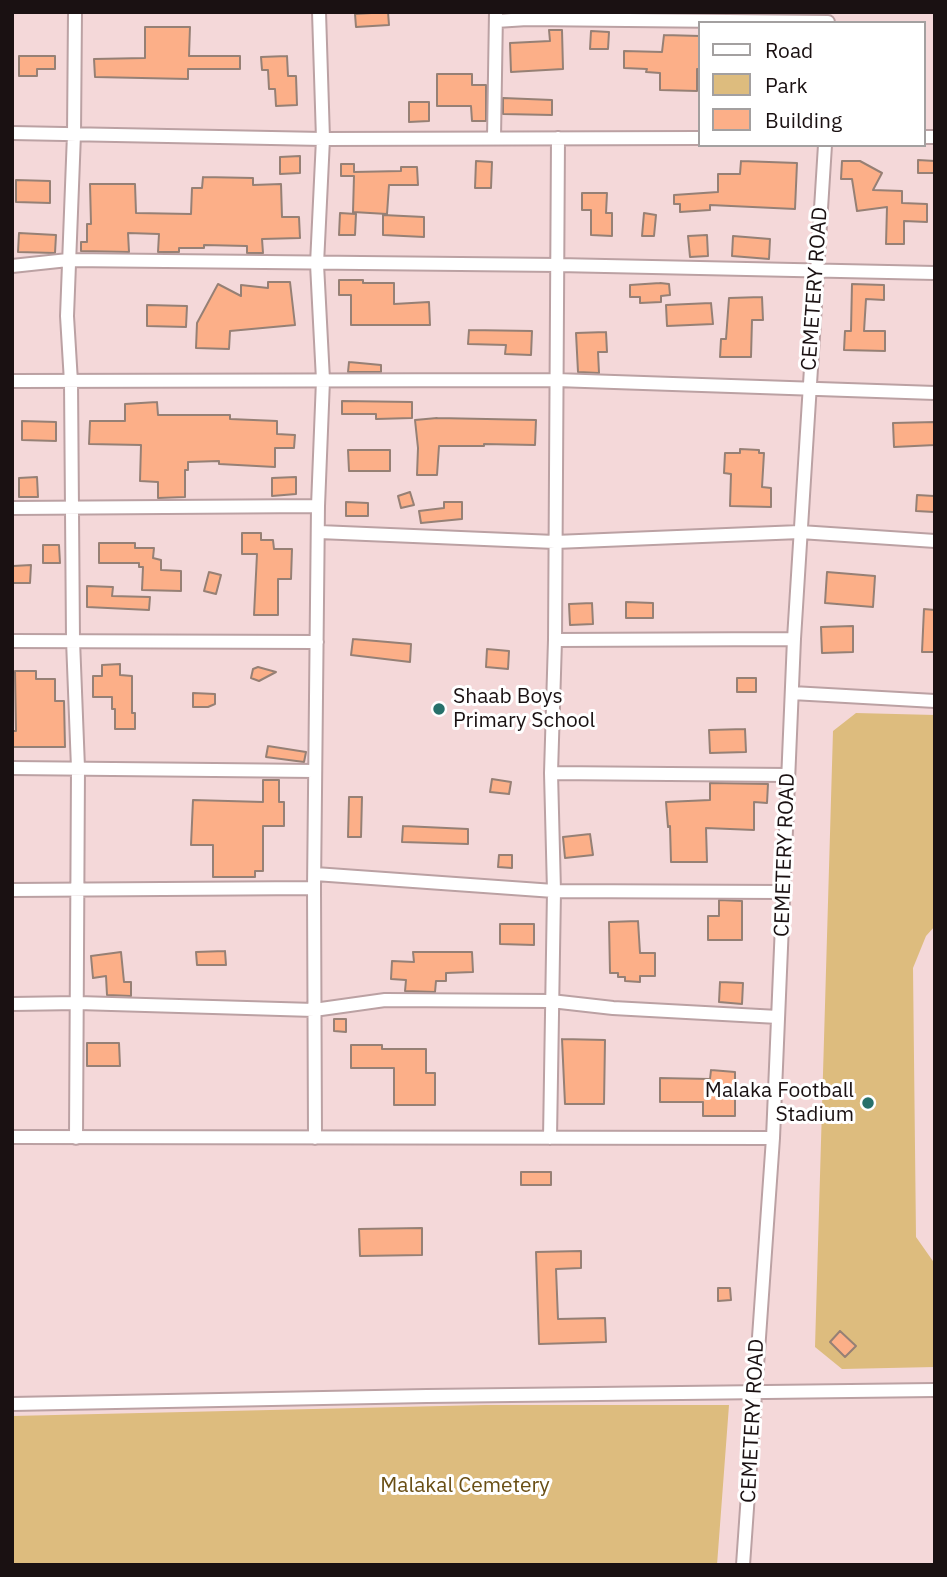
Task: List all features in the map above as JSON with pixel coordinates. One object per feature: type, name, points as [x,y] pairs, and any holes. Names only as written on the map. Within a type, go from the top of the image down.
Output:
[{"type":"street","points":[[75,12],[74,134],[67,316],[71,382],[73,640],[78,768],[76,1138]]},
{"type":"street","points":[[315,1138],[315,771],[318,506],[323,380],[317,264],[323,139],[319,12]]},
{"type":"street","points":[[494,138],[496,17],[698,21]]},
{"type":"street","points":[[12,133],[323,139],[698,138]]},
{"type":"street","points":[[550,1138],[558,138]]},
{"type":"street","name":"CEMETERY ROAD","points":[[743,1565],[753,1391],[773,1138],[794,639],[825,147]]},
{"type":"street","points":[[12,266],[68,260],[558,265],[935,273]]},
{"type":"street","points":[[12,381],[556,380],[935,393]]},
{"type":"street","points":[[12,508],[318,506]]},
{"type":"street","points":[[319,533],[555,542],[800,532],[935,541]]},
{"type":"street","points":[[555,640],[794,639]]},
{"type":"street","points":[[12,641],[317,642]]},
{"type":"street","points":[[792,693],[935,701]]},
{"type":"street","points":[[12,768],[315,771]]},
{"type":"street","points":[[551,773],[788,775]]},
{"type":"street","points":[[315,874],[554,891],[783,892]]},
{"type":"street","points":[[12,890],[314,888]]},
{"type":"street","points":[[12,1003],[314,1010],[384,1000],[551,1001],[613,1009],[778,1017]]},
{"type":"street","points":[[12,1137],[773,1138]]},
{"type":"street","points":[[12,1404],[935,1390]]},
{"type":"green space","name":"Malaka Football Stadium","points":[[856,713],[935,715],[935,926],[926,936],[913,968],[916,1237],[935,1264],[935,1367],[842,1369],[815,1347],[833,731]]},
{"type":"green space","name":"Malakal Cemetery","points":[[485,1405],[729,1405],[717,1565],[12,1565],[12,1416]]},
{"type":"building","points":[[388,12],[389,25],[356,27],[355,14]]},
{"type":"building","points":[[145,27],[190,27],[189,56],[240,56],[240,69],[188,69],[188,79],[95,77],[94,59],[145,58]]},
{"type":"building","points":[[549,30],[562,30],[563,69],[511,72],[510,43],[550,41]]},
{"type":"building","points":[[591,31],[609,32],[608,49],[590,49]]},
{"type":"building","points":[[664,35],[698,36],[697,91],[660,90],[660,73],[646,72],[647,69],[624,68],[624,51],[662,52]]},
{"type":"building","points":[[19,56],[55,56],[55,69],[37,69],[37,76],[19,76]]},
{"type":"building","points":[[287,56],[288,76],[296,76],[297,105],[276,106],[275,89],[269,89],[268,70],[262,70],[261,57]]},
{"type":"building","points":[[437,74],[472,74],[472,85],[486,85],[486,121],[472,121],[471,106],[437,106]]},
{"type":"building","points":[[503,98],[552,100],[552,115],[503,114]]},
{"type":"building","points":[[409,102],[429,102],[429,121],[409,122]]},
{"type":"building","points":[[300,156],[300,173],[280,174],[280,157]]},
{"type":"building","points":[[918,160],[935,161],[935,173],[918,173]]},
{"type":"building","points":[[476,161],[492,162],[491,188],[475,188]]},
{"type":"building","points":[[741,161],[797,163],[795,209],[710,205],[710,210],[680,212],[680,204],[674,204],[674,195],[718,192],[718,174],[740,174]]},
{"type":"building","points":[[842,161],[860,161],[882,173],[873,190],[902,191],[902,203],[927,204],[927,222],[904,221],[904,244],[886,244],[887,207],[857,211],[852,179],[841,179]]},
{"type":"building","points":[[341,164],[354,164],[354,172],[401,171],[401,167],[417,167],[418,185],[389,185],[387,214],[353,212],[354,176],[341,176]]},
{"type":"building","points":[[203,177],[253,178],[253,185],[281,184],[282,217],[299,217],[300,238],[262,239],[263,253],[247,253],[247,246],[204,245],[204,248],[179,248],[179,252],[158,252],[159,234],[128,233],[129,252],[81,251],[81,242],[87,242],[87,224],[91,224],[90,184],[135,184],[136,213],[191,214],[192,188],[202,188]]},
{"type":"building","points":[[16,180],[50,181],[50,203],[16,202]]},
{"type":"building","points":[[582,193],[607,193],[606,213],[612,213],[612,236],[591,235],[591,210],[582,210]]},
{"type":"building","points":[[340,213],[356,214],[355,235],[339,235]]},
{"type":"building","points":[[644,213],[656,215],[654,236],[642,236]]},
{"type":"building","points":[[383,215],[424,217],[424,237],[383,235]]},
{"type":"building","points":[[19,233],[56,235],[55,253],[18,252]]},
{"type":"building","points":[[707,235],[708,256],[690,257],[688,236]]},
{"type":"building","points":[[733,236],[770,239],[769,259],[732,256]]},
{"type":"building","points":[[339,280],[394,283],[394,304],[429,302],[430,325],[351,325],[351,295],[339,295]]},
{"type":"building","points":[[268,282],[290,282],[295,325],[230,331],[229,349],[196,348],[197,323],[218,284],[241,296],[241,285],[268,288]]},
{"type":"building","points":[[669,284],[670,295],[661,296],[661,302],[640,303],[640,297],[630,297],[630,285]]},
{"type":"building","points":[[852,284],[884,285],[884,300],[866,299],[864,331],[885,331],[885,351],[844,350],[845,331],[851,331]]},
{"type":"building","points":[[762,297],[763,320],[752,320],[751,357],[720,357],[721,339],[726,339],[729,298]]},
{"type":"building","points":[[711,303],[713,324],[667,326],[666,305]]},
{"type":"building","points":[[147,305],[187,306],[186,327],[147,326]]},
{"type":"building","points":[[469,330],[532,331],[531,355],[505,354],[506,345],[468,344]]},
{"type":"building","points":[[606,332],[607,352],[598,352],[599,373],[578,372],[576,333]]},
{"type":"building","points":[[349,362],[381,365],[381,372],[348,372]]},
{"type":"building","points":[[342,401],[412,402],[412,418],[376,419],[376,414],[342,414]]},
{"type":"building","points":[[157,402],[158,415],[230,415],[230,419],[277,421],[277,434],[295,435],[294,448],[275,448],[275,467],[219,464],[219,461],[188,462],[188,470],[185,470],[185,497],[158,498],[158,482],[140,481],[141,445],[89,444],[90,421],[125,421],[125,404]]},
{"type":"building","points":[[415,420],[536,420],[535,445],[439,446],[437,475],[417,475]]},
{"type":"building","points":[[22,421],[56,422],[56,441],[22,440]]},
{"type":"building","points":[[935,422],[935,445],[894,447],[893,423]]},
{"type":"building","points":[[740,449],[759,450],[759,453],[764,453],[762,487],[771,488],[771,507],[730,506],[731,474],[724,473],[725,453],[740,453]]},
{"type":"building","points":[[348,450],[390,450],[390,471],[349,471]]},
{"type":"building","points":[[37,477],[38,497],[19,497],[19,478]]},
{"type":"building","points":[[296,477],[296,494],[272,496],[272,478]]},
{"type":"building","points":[[410,492],[414,505],[401,508],[398,496]]},
{"type":"building","points":[[917,495],[934,496],[934,512],[916,511]]},
{"type":"building","points":[[346,502],[368,503],[368,516],[346,516]]},
{"type":"building","points":[[444,502],[462,502],[462,519],[421,523],[419,511],[444,508]]},
{"type":"building","points":[[242,533],[261,533],[261,540],[273,540],[274,549],[292,549],[291,579],[278,579],[278,615],[254,615],[257,554],[242,554]]},
{"type":"building","points":[[99,543],[135,543],[135,548],[154,548],[153,558],[161,560],[161,570],[181,571],[181,591],[142,590],[143,567],[139,567],[139,563],[99,563]]},
{"type":"building","points":[[43,545],[59,545],[60,563],[43,563]]},
{"type":"building","points":[[31,565],[30,583],[13,583],[13,566]]},
{"type":"building","points":[[209,572],[221,575],[216,594],[204,591]]},
{"type":"building","points":[[827,572],[875,576],[873,607],[825,603]]},
{"type":"building","points":[[87,586],[113,587],[112,596],[150,597],[149,610],[87,607]]},
{"type":"building","points":[[626,602],[653,603],[653,618],[626,618]]},
{"type":"building","points":[[592,603],[593,624],[570,625],[569,604]]},
{"type":"building","points":[[924,609],[935,610],[935,652],[922,652]]},
{"type":"building","points":[[853,626],[853,652],[822,653],[821,627]]},
{"type":"building","points":[[353,639],[411,644],[410,662],[351,655]]},
{"type":"building","points":[[487,649],[509,651],[508,669],[486,667]]},
{"type":"building","points":[[120,664],[120,675],[132,676],[135,729],[115,729],[112,697],[93,697],[93,676],[102,676],[102,665]]},
{"type":"building","points":[[258,667],[276,672],[259,681],[251,678],[253,669]]},
{"type":"building","points":[[15,671],[36,671],[36,679],[55,679],[55,701],[64,701],[65,747],[13,747],[12,731],[16,731]]},
{"type":"building","points":[[737,678],[756,678],[756,692],[737,692]]},
{"type":"building","points":[[193,693],[215,694],[215,704],[193,707]]},
{"type":"building","points":[[745,729],[746,752],[710,753],[709,730]]},
{"type":"building","points":[[268,746],[306,752],[304,762],[266,757]]},
{"type":"building","points":[[492,779],[511,782],[509,794],[490,792]]},
{"type":"building","points":[[263,780],[279,780],[279,802],[284,802],[284,826],[263,826],[263,871],[255,871],[255,877],[213,877],[213,845],[191,845],[193,800],[263,802]]},
{"type":"building","points":[[710,783],[768,784],[767,803],[754,802],[754,830],[706,828],[707,862],[671,862],[666,802],[710,800]]},
{"type":"building","points":[[349,797],[362,797],[361,837],[348,837]]},
{"type":"building","points":[[403,826],[468,829],[468,844],[402,842]]},
{"type":"building","points":[[590,834],[593,855],[565,858],[563,837]]},
{"type":"building","points":[[499,855],[512,855],[512,868],[498,867]]},
{"type":"building","points":[[719,900],[742,901],[742,940],[708,940],[708,916],[719,916]]},
{"type":"building","points":[[638,921],[640,953],[655,953],[655,976],[640,976],[640,982],[625,981],[625,977],[618,977],[618,973],[610,973],[609,922]]},
{"type":"building","points":[[500,924],[534,924],[534,945],[500,944]]},
{"type":"building","points":[[225,951],[226,965],[197,965],[196,952]]},
{"type":"building","points":[[121,952],[124,982],[131,982],[131,996],[107,995],[106,976],[93,978],[91,956]]},
{"type":"building","points":[[413,952],[472,952],[473,972],[446,973],[446,981],[436,981],[435,992],[405,991],[406,980],[391,979],[392,961],[414,962]]},
{"type":"building","points":[[720,982],[743,983],[742,1004],[719,1002]]},
{"type":"building","points":[[334,1019],[346,1019],[346,1032],[334,1031]]},
{"type":"building","points":[[562,1039],[605,1040],[604,1104],[565,1104]]},
{"type":"building","points":[[87,1043],[119,1043],[120,1066],[87,1066]]},
{"type":"building","points":[[351,1045],[382,1045],[382,1049],[426,1049],[426,1073],[435,1073],[435,1105],[394,1105],[394,1068],[351,1068]]},
{"type":"building","points":[[711,1070],[735,1072],[735,1116],[703,1116],[703,1102],[660,1102],[660,1078],[710,1079]]},
{"type":"building","points":[[521,1172],[551,1172],[551,1185],[521,1185]]},
{"type":"building","points":[[422,1228],[422,1255],[360,1256],[359,1229]]},
{"type":"building","points":[[581,1251],[581,1268],[556,1269],[558,1319],[605,1318],[606,1342],[539,1344],[536,1252]]},
{"type":"building","points":[[718,1288],[730,1288],[731,1300],[718,1301]]},
{"type":"building","points":[[840,1331],[856,1346],[845,1357],[830,1342]]},
{"type":"place","name":"Shaab Boys Primary School","points":[[439,709]]},
{"type":"place","name":"Malaka Football Stadium","points":[[868,1103]]}]
